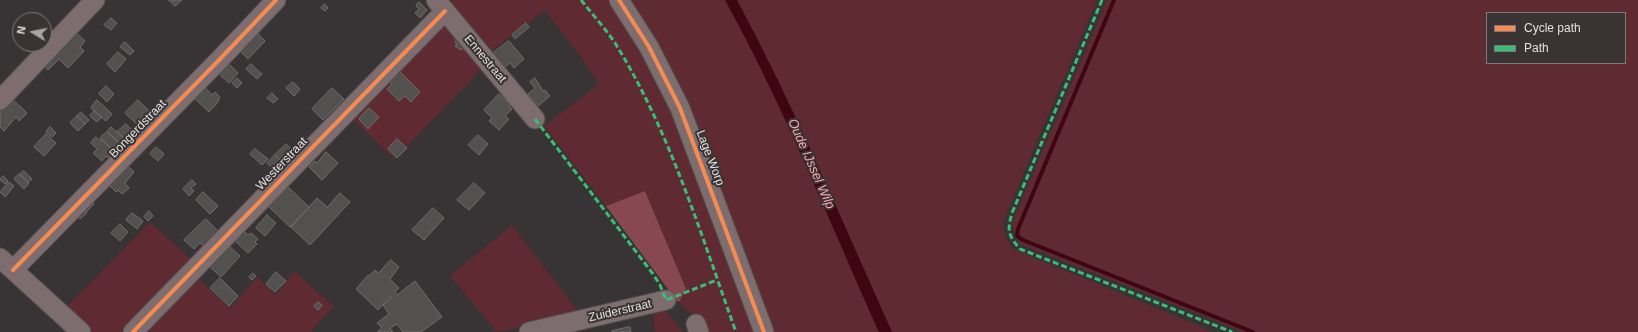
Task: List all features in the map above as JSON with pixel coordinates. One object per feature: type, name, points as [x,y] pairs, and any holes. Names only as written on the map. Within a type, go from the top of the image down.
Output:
[{"type":"street","points":[[0,100],[96,0]]},
{"type":"street","name":"Bongerdstraat","points":[[6,264],[222,57],[276,0]]},
{"type":"street","name":"Lage Worp","points":[[619,0],[649,47],[680,108],[764,332]]},
{"type":"street","name":"Ennestraat","points":[[440,5],[535,119]]},
{"type":"street","name":"Westerstraat","points":[[133,332],[440,5]]},
{"type":"street","points":[[6,264],[80,332]]},
{"type":"street","name":"Zuiderstraat","points":[[529,332],[666,300]]},
{"type":"shaded area","points":[[454,0],[611,0],[645,53],[675,115],[756,332],[702,332],[694,316],[679,302],[686,289],[645,191],[606,206],[544,126],[599,84],[583,60],[545,10],[486,55],[445,7]]},
{"type":"shaded area","points":[[629,0],[725,0],[747,40],[787,122],[879,332],[770,332],[677,85],[654,35]]},
{"type":"shaded area","points":[[737,0],[1097,0],[1004,219],[1005,235],[1013,249],[1214,332],[892,332],[798,123]]},
{"type":"shaded area","points":[[1107,0],[1638,0],[1638,332],[1244,332],[1020,244],[1016,239],[1012,223]]},
{"type":"shaded area","points":[[440,21],[485,65],[395,159],[348,115]]},
{"type":"shaded area","points":[[645,191],[686,289],[679,302],[669,295],[668,289],[606,206]]},
{"type":"shaded area","points":[[150,222],[196,264],[131,332],[88,332],[64,310]]},
{"type":"shaded area","points":[[512,225],[581,315],[497,332],[450,276]]},
{"type":"shaded area","points":[[294,271],[334,307],[310,332],[142,332],[196,277],[230,308],[257,277],[276,295]]},
{"type":"shaded area","points":[[665,310],[683,332],[655,332],[653,313]]},
{"type":"water","name":"Oude IJssel Wilp","points":[[725,0],[737,0],[779,82],[818,165],[892,332],[879,332],[767,81]]},
{"type":"building","points":[[169,0],[182,0],[175,6]]},
{"type":"building","points":[[419,2],[427,10],[420,18],[415,13],[419,9],[416,6]]},
{"type":"building","points":[[325,4],[328,8],[325,11],[321,8]]},
{"type":"building","points":[[111,18],[117,23],[111,30],[104,25]]},
{"type":"building","points":[[526,23],[529,27],[515,39],[512,35]]},
{"type":"building","points":[[74,31],[85,41],[80,47],[84,51],[68,68],[59,59],[48,70],[45,67],[56,56],[53,53]]},
{"type":"building","points":[[255,31],[265,41],[248,59],[238,49]]},
{"type":"building","points":[[459,38],[466,45],[461,50],[455,46],[457,45],[455,42]]},
{"type":"building","points":[[509,41],[524,59],[514,68],[510,63],[504,68],[492,54]]},
{"type":"building","points":[[125,42],[134,51],[130,55],[120,47]]},
{"type":"building","points":[[118,52],[126,59],[115,72],[107,64]]},
{"type":"building","points":[[251,64],[262,74],[257,79],[246,69]]},
{"type":"building","points":[[230,65],[238,73],[229,83],[220,75]]},
{"type":"building","points":[[399,71],[420,92],[411,102],[405,96],[399,101],[387,89],[392,84],[389,82]]},
{"type":"building","points":[[237,78],[242,83],[237,88],[232,83]]},
{"type":"building","points":[[535,78],[543,91],[545,90],[550,96],[538,106],[528,94],[535,88],[530,82]]},
{"type":"building","points":[[293,82],[300,89],[294,96],[286,88]]},
{"type":"building","points":[[202,84],[212,95],[215,92],[220,97],[218,100],[219,101],[209,112],[191,95]]},
{"type":"building","points":[[106,86],[114,94],[107,102],[99,94]]},
{"type":"building","points":[[332,88],[344,99],[323,120],[312,109]]},
{"type":"building","points":[[272,93],[278,99],[273,103],[267,98]]},
{"type":"building","points":[[499,94],[512,109],[505,116],[509,119],[499,130],[489,121],[492,118],[484,110]]},
{"type":"building","points":[[11,98],[27,113],[19,121],[16,117],[4,131],[0,127],[0,110]]},
{"type":"building","points":[[97,100],[112,114],[106,121],[91,108]]},
{"type":"building","points":[[138,100],[155,117],[143,130],[125,113]]},
{"type":"building","points":[[369,108],[379,117],[368,129],[359,119]]},
{"type":"building","points":[[94,111],[102,117],[97,122],[90,116]]},
{"type":"building","points":[[81,112],[89,120],[85,124],[77,116]]},
{"type":"building","points":[[77,116],[85,124],[78,131],[70,123]]},
{"type":"building","points":[[126,124],[137,135],[126,142],[117,132]]},
{"type":"building","points":[[50,127],[56,133],[52,137],[46,132]]},
{"type":"building","points":[[111,127],[123,137],[122,138],[126,142],[125,148],[107,132]]},
{"type":"building","points":[[107,132],[125,148],[118,155],[100,138]]},
{"type":"building","points":[[46,134],[56,143],[44,156],[34,147]]},
{"type":"building","points":[[478,135],[488,144],[479,155],[468,145]]},
{"type":"building","points":[[96,137],[100,141],[101,139],[118,155],[112,161],[106,156],[102,161],[93,153],[97,149],[91,143]]},
{"type":"building","points":[[397,139],[407,148],[397,158],[388,149]]},
{"type":"building","points":[[286,144],[298,155],[288,168],[275,155]]},
{"type":"building","points":[[156,147],[164,154],[158,161],[150,154]]},
{"type":"building","points":[[255,149],[268,159],[262,165],[250,154]]},
{"type":"building","points":[[326,152],[338,163],[322,180],[309,167],[315,161],[317,163]]},
{"type":"building","points":[[275,155],[288,168],[280,175],[267,163]]},
{"type":"building","points":[[125,163],[134,172],[125,183],[129,188],[122,194],[118,190],[116,192],[106,182]]},
{"type":"building","points":[[24,171],[32,179],[28,182],[20,174]]},
{"type":"building","points":[[19,174],[29,183],[24,189],[14,179]]},
{"type":"building","points":[[3,176],[8,181],[5,184],[0,180]]},
{"type":"building","points":[[192,180],[196,184],[191,188],[194,191],[189,196],[183,189]]},
{"type":"building","points":[[9,182],[14,186],[5,197],[0,192]]},
{"type":"building","points":[[284,183],[309,207],[290,227],[265,203]]},
{"type":"building","points":[[474,183],[485,193],[469,210],[457,200]]},
{"type":"building","points":[[203,192],[218,206],[210,214],[196,200]]},
{"type":"building","points":[[340,193],[350,202],[310,245],[291,227],[317,198],[327,207]]},
{"type":"building","points":[[91,200],[94,204],[86,212],[83,209]]},
{"type":"building","points":[[433,208],[444,218],[424,240],[412,230]]},
{"type":"building","points":[[83,209],[87,213],[80,219],[76,215]]},
{"type":"building","points":[[149,211],[153,216],[148,221],[144,217]]},
{"type":"building","points":[[132,213],[143,221],[137,229],[126,220]]},
{"type":"building","points":[[267,215],[276,223],[265,236],[256,228]]},
{"type":"building","points":[[206,219],[218,231],[204,247],[200,243],[194,249],[184,240]]},
{"type":"building","points":[[120,224],[128,232],[120,241],[111,233]]},
{"type":"building","points":[[242,229],[248,235],[251,233],[258,239],[255,242],[257,244],[248,253],[233,239]]},
{"type":"building","points":[[228,245],[240,256],[221,277],[208,265]]},
{"type":"building","points":[[391,260],[399,267],[390,279],[399,288],[395,292],[397,295],[415,281],[442,317],[421,332],[403,332],[397,324],[390,328],[393,332],[377,332],[382,328],[377,323],[389,314],[383,305],[392,298],[390,297],[378,310],[356,289],[368,275],[369,276],[375,270],[378,273]]},
{"type":"building","points":[[276,272],[286,281],[275,292],[266,284]]},
{"type":"building","points":[[253,273],[256,276],[252,280],[249,277]]},
{"type":"building","points":[[220,278],[238,296],[229,306],[210,288]]},
{"type":"building","points":[[318,302],[322,305],[318,310],[314,306]]},
{"type":"building","points":[[630,327],[631,332],[612,332],[612,331]]},
{"type":"waterway","points":[[1114,0],[1018,229],[1017,236],[1023,240],[1253,332]]},
{"type":"marked path","points":[[581,0],[615,43],[635,77],[652,112],[683,184],[736,332]]},
{"type":"marked path","points":[[1102,0],[1012,213],[1009,224],[1011,236],[1020,249],[1232,332]]},
{"type":"marked path","points":[[535,119],[653,274],[660,285],[666,300],[717,280]]},
{"type":"cycle path","points":[[13,270],[276,0]]},
{"type":"cycle path","points":[[619,0],[649,47],[680,108],[764,332]]},
{"type":"cycle path","points":[[133,332],[445,11]]}]
